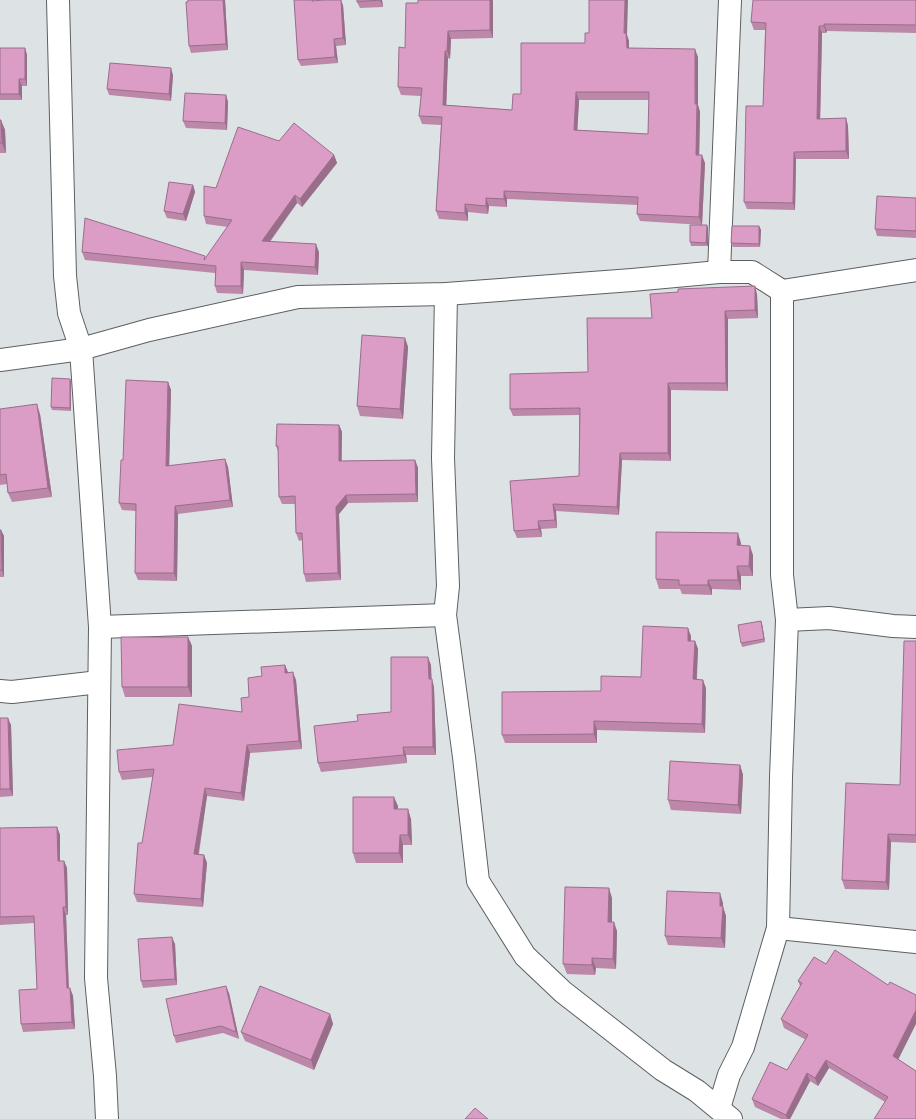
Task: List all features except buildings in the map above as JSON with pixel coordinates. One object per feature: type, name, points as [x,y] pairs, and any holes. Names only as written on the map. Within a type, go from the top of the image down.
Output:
[{"type":"street","points":[[58,0],[65,276],[69,313],[81,348],[100,627],[96,978],[105,1076],[107,1119]]},
{"type":"street","points":[[719,272],[730,0]]},
{"type":"street","points":[[0,360],[81,348],[149,330],[298,297],[446,294],[719,272],[752,272],[782,291],[916,270]]},
{"type":"street","points":[[725,1114],[729,1075],[743,1047],[778,928],[787,620],[782,575],[782,291]]},
{"type":"street","points":[[446,294],[443,458],[448,586],[445,615],[464,757],[478,882],[525,956],[563,992],[663,1070],[697,1091],[725,1114]]},
{"type":"street","points":[[100,627],[445,615]]},
{"type":"street","points":[[787,620],[829,618],[893,626],[916,627]]},
{"type":"street","points":[[0,692],[12,692],[99,682]]},
{"type":"street","points":[[778,928],[916,942]]}]
